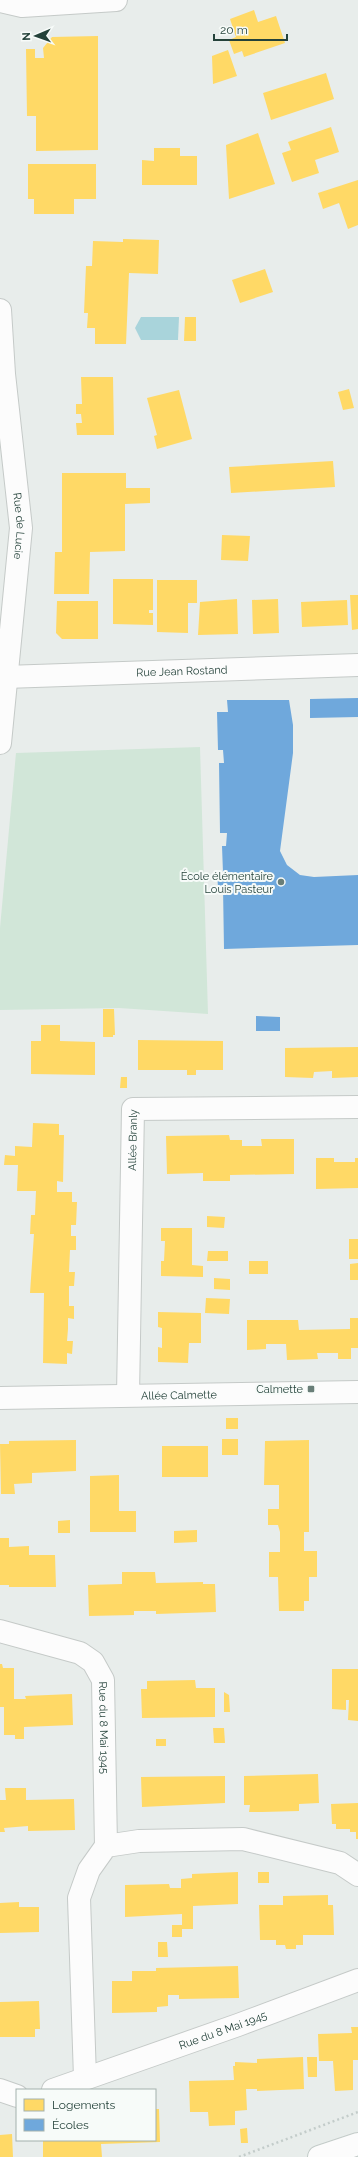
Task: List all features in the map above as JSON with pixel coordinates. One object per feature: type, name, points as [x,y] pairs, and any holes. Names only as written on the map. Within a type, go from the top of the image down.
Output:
[{"type":"street","points":[[0,1],[22,6],[116,0]]},
{"type":"street","name":"Rue de Lucie","points":[[0,310],[2,374],[21,528],[5,677],[0,743]]},
{"type":"street","name":"Rue Jean Rostand","points":[[5,677],[358,665]]},
{"type":"street","name":"Allée Branly","points":[[128,1395],[134,1110],[358,1107]]},
{"type":"street","name":"Allée Calmette","points":[[0,1398],[358,1392]]},
{"type":"street","name":"Rue du 8 Mai 1945","points":[[0,1631],[80,1653],[93,1662],[103,1680],[106,1846]]},
{"type":"street","points":[[85,2078],[80,1898],[89,1870],[106,1846],[139,1841],[243,1839],[340,1862],[358,1875]]},
{"type":"street","name":"Rue du 8 Mai 1945","points":[[56,2089],[231,2028],[358,1980]]},
{"type":"street","points":[[0,2090],[16,2096]]},
{"type":"street","points":[[319,2157],[358,2144]]},
{"type":"path","points":[[239,2157],[358,2112]]},
{"type":"green space","points":[[200,747],[208,1014],[119,1008],[0,1010],[0,928],[16,753]]},
{"type":"water","points":[[141,317],[179,317],[178,340],[141,340],[135,328]]},
{"type":"building: Logements","points":[[254,10],[258,22],[276,16],[285,43],[244,57],[242,51],[234,54],[229,40],[236,37],[230,19]]},
{"type":"building: Logements","points":[[98,36],[98,150],[36,151],[36,116],[27,116],[26,49],[35,49],[35,58],[44,58],[43,48],[52,37]]},
{"type":"building: Logements","points":[[228,50],[237,76],[213,84],[212,56]]},
{"type":"building: Logements","points":[[326,73],[334,99],[271,120],[263,93]]},
{"type":"building: Logements","points":[[331,127],[339,152],[315,160],[319,173],[292,182],[282,153],[291,150],[288,142]]},
{"type":"building: Logements","points":[[258,133],[275,184],[229,199],[226,145]]},
{"type":"building: Logements","points":[[154,148],[180,148],[180,156],[197,156],[197,185],[142,185],[142,160],[154,161]]},
{"type":"building: Logements","points":[[28,164],[96,164],[96,199],[74,199],[74,214],[34,214],[34,199],[28,199]]},
{"type":"building: Logements","points":[[358,180],[358,225],[348,229],[339,203],[323,209],[318,193]]},
{"type":"building: Logements","points":[[123,239],[159,240],[158,274],[129,273],[126,344],[95,344],[95,328],[87,328],[88,313],[84,313],[86,266],[92,266],[93,241],[123,242]]},
{"type":"building: Logements","points":[[265,269],[273,292],[240,303],[232,280]]},
{"type":"building: Logements","points":[[185,317],[196,317],[196,341],[184,341]]},
{"type":"building: Logements","points":[[81,377],[113,377],[114,435],[77,435],[76,423],[82,423],[81,414],[76,414],[76,404],[82,404]]},
{"type":"building: Logements","points":[[349,389],[354,408],[343,410],[338,392]]},
{"type":"building: Logements","points":[[179,390],[192,439],[157,449],[154,436],[157,435],[147,398]]},
{"type":"building: Logements","points":[[333,461],[335,487],[231,493],[229,467]]},
{"type":"building: Logements","points":[[62,473],[126,473],[126,488],[150,488],[150,503],[125,504],[125,551],[90,552],[89,594],[54,594],[55,552],[62,552]]},
{"type":"building: Logements","points":[[222,535],[250,536],[248,561],[221,560]]},
{"type":"building: Logements","points":[[113,579],[153,579],[153,610],[149,610],[149,613],[153,613],[153,625],[113,624]]},
{"type":"building: Logements","points":[[157,580],[197,580],[197,603],[188,603],[188,633],[157,632]]},
{"type":"building: Logements","points":[[350,595],[358,595],[358,629],[352,630]]},
{"type":"building: Logements","points":[[237,599],[238,634],[198,635],[200,602]]},
{"type":"building: Logements","points":[[278,599],[279,633],[253,634],[252,600]]},
{"type":"building: Logements","points":[[347,600],[348,625],[302,627],[301,602]]},
{"type":"building: Logements","points":[[57,601],[98,601],[98,639],[62,639],[56,633]]},
{"type":"building: Logements","points":[[103,1009],[114,1009],[115,1035],[113,1035],[113,1037],[103,1037]]},
{"type":"building: Logements","points":[[41,1025],[60,1025],[60,1041],[95,1042],[95,1075],[31,1074],[31,1041],[41,1041]]},
{"type":"building: Logements","points":[[138,1040],[223,1041],[223,1070],[196,1070],[196,1075],[187,1075],[187,1070],[138,1070]]},
{"type":"building: Logements","points":[[358,1047],[358,1077],[332,1078],[332,1071],[314,1072],[313,1078],[285,1077],[285,1048]]},
{"type":"building: Logements","points":[[121,1077],[127,1077],[127,1088],[120,1088]]},
{"type":"building: Logements","points":[[33,1123],[59,1124],[59,1135],[64,1135],[63,1182],[57,1181],[57,1192],[72,1192],[72,1202],[77,1202],[76,1225],[71,1225],[71,1236],[76,1236],[76,1250],[70,1250],[69,1272],[75,1272],[74,1286],[69,1286],[69,1306],[74,1306],[74,1319],[68,1318],[67,1341],[73,1341],[72,1354],[67,1353],[67,1364],[43,1363],[44,1293],[30,1293],[34,1234],[30,1234],[31,1215],[35,1215],[36,1191],[17,1191],[18,1165],[4,1165],[5,1155],[15,1156],[15,1146],[32,1147]]},
{"type":"building: Logements","points":[[229,1135],[230,1140],[242,1140],[242,1146],[262,1146],[261,1139],[294,1139],[294,1174],[230,1175],[230,1181],[203,1181],[203,1173],[167,1174],[166,1136]]},
{"type":"building: Logements","points":[[316,1158],[334,1158],[334,1162],[355,1162],[355,1158],[358,1158],[358,1188],[316,1189]]},
{"type":"building: Logements","points":[[207,1216],[225,1217],[224,1228],[207,1227]]},
{"type":"building: Logements","points":[[161,1228],[192,1228],[192,1265],[203,1266],[203,1277],[161,1276],[161,1261],[164,1261],[165,1241],[161,1241]]},
{"type":"building: Logements","points":[[349,1239],[358,1239],[358,1259],[349,1259]]},
{"type":"building: Logements","points":[[208,1251],[228,1251],[228,1261],[207,1261]]},
{"type":"building: Logements","points":[[249,1261],[268,1261],[268,1274],[249,1274]]},
{"type":"building: Logements","points":[[358,1263],[358,1280],[350,1280],[350,1264]]},
{"type":"building: Logements","points":[[214,1278],[230,1279],[230,1290],[214,1289]]},
{"type":"building: Logements","points":[[206,1298],[230,1299],[229,1314],[205,1313]]},
{"type":"building: Logements","points":[[158,1312],[201,1313],[201,1343],[189,1343],[188,1363],[158,1362],[158,1347],[162,1348],[162,1328],[158,1327]]},
{"type":"building: Logements","points":[[350,1318],[358,1318],[358,1348],[351,1348],[351,1359],[338,1359],[338,1353],[317,1353],[318,1359],[287,1360],[286,1344],[266,1344],[266,1349],[247,1350],[247,1320],[298,1320],[299,1330],[350,1329]]},
{"type":"building: Logements","points":[[226,1418],[238,1418],[238,1429],[226,1429]]},
{"type":"building: Logements","points":[[222,1439],[238,1439],[238,1455],[222,1455]]},
{"type":"building: Logements","points":[[76,1440],[76,1471],[32,1473],[32,1483],[14,1484],[15,1494],[1,1494],[0,1444],[9,1444],[9,1441]]},
{"type":"building: Logements","points":[[309,1440],[309,1532],[304,1532],[304,1551],[317,1551],[317,1577],[309,1577],[309,1601],[304,1601],[304,1611],[279,1611],[278,1577],[269,1577],[269,1552],[280,1552],[280,1532],[278,1525],[268,1525],[268,1509],[279,1509],[279,1485],[264,1485],[265,1441]]},
{"type":"building: Logements","points":[[162,1446],[208,1446],[208,1477],[162,1477]]},
{"type":"building: Logements","points":[[119,1475],[119,1511],[136,1511],[136,1532],[90,1532],[90,1476]]},
{"type":"building: Logements","points":[[70,1520],[70,1533],[58,1533],[58,1521]]},
{"type":"building: Logements","points":[[197,1530],[197,1542],[174,1543],[174,1531]]},
{"type":"building: Logements","points":[[0,1538],[9,1538],[9,1547],[29,1546],[29,1555],[55,1555],[56,1587],[9,1587],[9,1585],[0,1585]]},
{"type":"building: Logements","points":[[122,1572],[155,1572],[156,1583],[203,1582],[203,1584],[215,1584],[216,1612],[156,1614],[156,1611],[134,1611],[134,1615],[89,1616],[88,1585],[122,1584]]},
{"type":"building: Logements","points":[[0,1664],[2,1664],[3,1668],[14,1668],[14,1699],[26,1699],[25,1696],[72,1694],[73,1725],[24,1727],[24,1739],[15,1739],[15,1735],[4,1735],[4,1707],[0,1707]]},
{"type":"building: Logements","points":[[332,1669],[358,1669],[358,1721],[348,1720],[349,1700],[346,1700],[346,1710],[332,1709]]},
{"type":"building: Logements","points":[[195,1680],[196,1688],[215,1688],[215,1717],[142,1718],[141,1689],[147,1689],[147,1681]]},
{"type":"building: Logements","points":[[224,1692],[229,1695],[230,1712],[224,1712]]},
{"type":"building: Logements","points":[[213,1728],[224,1728],[225,1743],[214,1743]]},
{"type":"building: Logements","points":[[156,1739],[166,1739],[166,1746],[156,1746]]},
{"type":"building: Logements","points":[[318,1774],[319,1803],[299,1804],[299,1811],[262,1812],[249,1812],[250,1805],[244,1805],[244,1776]]},
{"type":"building: Logements","points":[[225,1776],[225,1803],[142,1807],[141,1777]]},
{"type":"building: Logements","points":[[5,1788],[26,1788],[26,1800],[74,1799],[75,1830],[28,1831],[28,1826],[4,1828],[5,1832],[0,1832],[0,1800],[6,1800]]},
{"type":"building: Logements","points":[[358,1803],[358,1839],[356,1839],[356,1832],[350,1832],[350,1829],[336,1829],[336,1824],[332,1824],[331,1804]]},
{"type":"building: Logements","points":[[238,1872],[238,1904],[193,1906],[193,1929],[182,1929],[182,1937],[172,1937],[172,1925],[182,1925],[182,1914],[125,1917],[125,1885],[169,1884],[170,1888],[181,1888],[181,1879],[192,1878],[192,1874]]},
{"type":"building: Logements","points":[[258,1872],[269,1872],[269,1883],[258,1883]]},
{"type":"building: Logements","points":[[328,1895],[328,1905],[333,1905],[334,1935],[303,1935],[303,1945],[296,1945],[296,1949],[286,1949],[285,1945],[276,1945],[276,1940],[260,1940],[259,1905],[283,1905],[283,1896]]},
{"type":"building: Logements","points":[[19,1902],[19,1907],[39,1907],[39,1932],[0,1933],[0,1903]]},
{"type":"building: Logements","points":[[158,1942],[167,1942],[168,1957],[158,1957]]},
{"type":"building: Logements","points":[[238,1966],[239,1998],[179,1999],[179,1995],[168,1995],[168,2006],[157,2007],[157,2012],[112,2013],[112,1981],[132,1981],[132,1971],[156,1971],[156,1968]]},
{"type":"building: Logements","points":[[39,2001],[40,2029],[35,2029],[35,2037],[0,2037],[0,2002]]},
{"type":"building: Logements","points":[[351,2027],[358,2027],[358,2060],[353,2060],[353,2090],[335,2091],[333,2061],[319,2061],[318,2034],[352,2033]]},
{"type":"building: Logements","points":[[303,2057],[304,2089],[257,2091],[257,2089],[246,2089],[247,2110],[235,2111],[235,2125],[209,2126],[208,2112],[190,2112],[189,2081],[234,2080],[233,2066],[235,2066],[235,2062],[257,2063],[257,2059]]},
{"type":"building: Logements","points":[[307,2057],[317,2057],[317,2077],[308,2077]]},
{"type":"building: Logements","points":[[156,2109],[159,2109],[160,2142],[101,2144],[102,2157],[43,2157],[43,2141],[156,2141]]},
{"type":"building: Logements","points":[[247,2128],[248,2143],[241,2143],[240,2129]]},
{"type":"building: Logements","points":[[12,2134],[13,2157],[0,2157],[0,2135]]},
{"type":"building: Écoles","points":[[358,698],[358,717],[310,718],[310,699]]},
{"type":"building: Écoles","points":[[227,700],[289,700],[293,725],[293,753],[280,851],[287,865],[300,875],[314,877],[358,875],[358,945],[224,949],[223,887],[218,887],[217,873],[223,873],[222,846],[226,846],[227,833],[220,833],[219,763],[224,763],[223,750],[218,750],[217,712],[228,712]]},
{"type":"building: Écoles","points":[[256,1016],[280,1017],[280,1031],[256,1031]]},
{"type":"place","name":"École élémentaire Louis Pasteur","points":[[281,882]]},
{"type":"place","name":"Calmette","points":[[311,1389]]}]
